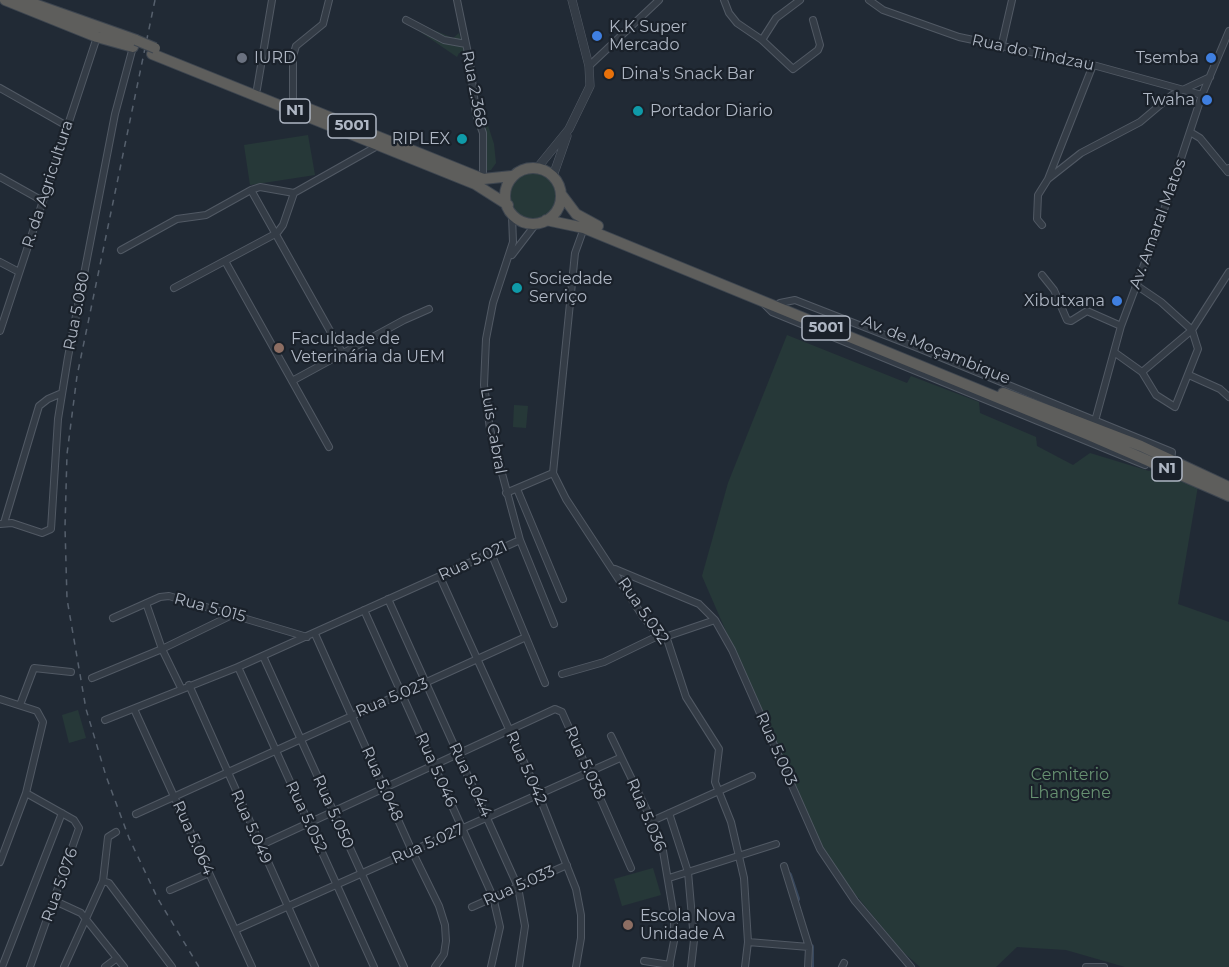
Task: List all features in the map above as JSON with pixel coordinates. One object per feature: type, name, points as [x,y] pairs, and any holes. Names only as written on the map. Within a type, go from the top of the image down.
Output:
[{"type":"highway","name":"N1","points":[[5,0],[97,37],[134,43]]},
{"type":"highway","name":"N1","points":[[22,0],[154,51],[438,169],[485,189],[507,205]]},
{"type":"highway","name":"N1","points":[[154,51],[193,64]]},
{"type":"highway","name":"5001","points":[[193,64],[483,178],[512,176],[520,170],[538,167]]},
{"type":"highway","points":[[512,176],[506,190],[507,205],[512,216],[523,224],[535,225],[546,220],[557,209],[561,194],[553,176],[538,167]]},
{"type":"highway","name":"Av. de Moçambique","points":[[561,194],[576,214],[587,222],[987,387],[1141,446]]},
{"type":"highway","name":"Av. de Moçambique","points":[[546,220],[584,228],[1104,441]]},
{"type":"highway","name":"N1","points":[[1104,441],[1229,496]]},
{"type":"highway","name":"N1","points":[[1141,446],[1229,487]]},
{"type":"street","points":[[257,89],[272,0]]},
{"type":"street","points":[[293,103],[293,56],[296,46],[323,24],[328,0]]},
{"type":"street","name":"Rua 2.368","points":[[457,0],[476,114],[483,133],[483,178]]},
{"type":"street","points":[[553,176],[569,129],[590,86],[589,66],[572,0]]},
{"type":"street","points":[[589,66],[659,0]]},
{"type":"street","points":[[724,0],[729,13],[737,23],[762,40],[793,69],[797,69],[818,50],[820,45],[813,20]]},
{"type":"street","points":[[762,40],[776,18],[800,0]]},
{"type":"street","name":"Rua do Tindzau","points":[[869,0],[883,10],[928,28],[1001,48],[1094,65],[1202,94]]},
{"type":"street","points":[[1001,48],[1012,0]]},
{"type":"street","points":[[406,20],[444,40],[466,44]]},
{"type":"street","name":"Av. Amaral Matos","points":[[1095,421],[1121,326],[1160,222],[1202,94],[1229,31]]},
{"type":"street","name":"R. da Agricultura","points":[[0,330],[41,200],[97,37]]},
{"type":"street","name":"Rua 5.080","points":[[2,524],[42,533],[51,529],[62,393],[115,114],[134,43]]},
{"type":"street","points":[[1220,56],[1229,52]]},
{"type":"street","points":[[1042,225],[1037,219],[1038,195],[1048,179],[1094,65]]},
{"type":"street","points":[[1048,179],[1081,153],[1140,122],[1160,104],[1185,88],[1211,77]]},
{"type":"street","points":[[0,87],[67,126]]},
{"type":"street","points":[[538,167],[569,129]]},
{"type":"street","points":[[1190,132],[1200,138],[1228,172],[1229,168]]},
{"type":"street","points":[[121,250],[177,219],[206,215],[251,190],[260,188],[294,193],[379,145]]},
{"type":"street","points":[[0,177],[41,200]]},
{"type":"street","points":[[251,190],[278,233],[343,354]]},
{"type":"street","points":[[174,288],[278,233],[294,193]]},
{"type":"street","name":"Luis Cabral","points":[[506,493],[486,409],[484,354],[491,314],[513,242],[512,216]]},
{"type":"street","name":"Luis Cabral","points":[[507,263],[535,225]]},
{"type":"street","points":[[506,493],[553,473],[575,253],[584,228]]},
{"type":"street","points":[[225,261],[329,447]]},
{"type":"street","points":[[0,262],[19,272]]},
{"type":"street","points":[[1142,372],[1192,330],[1229,272]]},
{"type":"street","points":[[1042,275],[1054,290],[1067,320],[1071,321],[1087,311],[1121,326]]},
{"type":"street","points":[[1114,352],[1142,372],[1155,395],[1175,407],[1198,350],[1192,330],[1161,302],[1136,285]]},
{"type":"street","points":[[780,303],[795,300],[808,305],[1172,452],[1171,460]]},
{"type":"street","points":[[762,302],[772,312],[966,393],[1148,466],[1174,472]]},
{"type":"street","points":[[292,381],[404,320],[429,309]]},
{"type":"street","points":[[1189,375],[1220,388],[1229,397]]},
{"type":"street","points":[[2,524],[39,406],[62,393]]},
{"type":"street","name":"Rua 5.032","points":[[553,473],[566,499],[642,615],[653,629],[664,636],[686,697],[719,749],[715,776],[741,855],[747,902],[748,942],[745,967]]},
{"type":"street","points":[[517,489],[563,599]]},
{"type":"street","name":"Rua 5.021","points":[[105,720],[315,634],[520,540],[506,493]]},
{"type":"street","points":[[520,540],[554,624]]},
{"type":"street","points":[[491,553],[545,683]]},
{"type":"street","name":"Rua 5.003","points":[[614,569],[699,604],[715,620],[732,650],[820,849],[855,901],[911,967]]},
{"type":"street","name":"Rua 5.042","points":[[440,576],[476,661],[538,794],[567,865],[581,915],[581,938],[576,967]]},
{"type":"street","name":"Rua 5.015","points":[[113,618],[146,603],[169,596],[308,637]]},
{"type":"street","name":"Rua 5.044","points":[[388,599],[518,887],[525,926],[519,967]]},
{"type":"street","points":[[146,603],[162,649],[181,688]]},
{"type":"street","name":"Rua 5.046","points":[[364,610],[494,897],[500,927],[491,967]]},
{"type":"street","points":[[92,678],[162,649],[234,614]]},
{"type":"street","points":[[562,674],[604,662],[664,636],[715,620]]},
{"type":"street","name":"Rua 5.048","points":[[315,634],[350,716],[439,906],[445,925],[444,954],[435,967]]},
{"type":"street","name":"Rua 5.023","points":[[136,814],[526,637]]},
{"type":"street","name":"Rua 5.050","points":[[263,656],[404,967]]},
{"type":"street","name":"Rua 5.052","points":[[238,667],[374,967]]},
{"type":"street","points":[[20,705],[34,668],[71,672]]},
{"type":"street","name":"Rua 5.049","points":[[189,685],[315,967]]},
{"type":"street","points":[[0,699],[37,711],[43,722],[27,794],[0,862]]},
{"type":"street","name":"Rua 5.064","points":[[134,709],[252,967]]},
{"type":"street","name":"Rua 5.038","points":[[509,730],[555,709],[560,710],[631,868]]},
{"type":"street","points":[[259,846],[509,730]]},
{"type":"street","name":"Rua 5.036","points":[[611,736],[652,821],[669,878],[674,916],[670,966]]},
{"type":"street","name":"Rua 5.027","points":[[235,930],[620,758]]},
{"type":"street","points":[[652,821],[752,776]]},
{"type":"street","name":"Rua 5.076","points":[[27,794],[74,820],[79,828],[30,967]]},
{"type":"street","points":[[2,967],[62,813]]},
{"type":"street","points":[[669,813],[688,872],[694,940],[691,967]]},
{"type":"street","points":[[64,967],[103,882],[108,837],[116,832]]},
{"type":"street","points":[[669,878],[777,844]]},
{"type":"street","name":"Rua 5.033","points":[[472,907],[567,865]]},
{"type":"street","points":[[784,866],[809,947],[808,967]]},
{"type":"street","points":[[170,890],[209,873]]},
{"type":"street","points":[[103,882],[109,883],[172,967]]},
{"type":"street","points":[[55,901],[87,919],[124,967]]},
{"type":"street","points":[[748,942],[809,947]]},
{"type":"street","points":[[105,967],[117,958]]},
{"type":"street","points":[[644,961],[670,966]]},
{"type":"street","points":[[1086,967],[1104,967]]},
{"type":"green space","points":[[406,22],[414,22],[453,38],[459,33],[465,54],[459,53],[457,57]]},
{"type":"green space","points":[[479,117],[486,119],[494,144],[496,163],[491,170],[481,171]]},
{"type":"green space","points":[[308,135],[315,175],[250,185],[244,145]]},
{"type":"green space","points":[[527,173],[537,173],[551,180],[558,199],[551,218],[537,225],[527,225],[517,221],[510,214],[506,204],[506,194],[510,184],[517,177]]},
{"type":"green space","name":"Cemiterio Lhangene","points":[[787,335],[907,383],[911,376],[979,402],[980,413],[1036,437],[1037,446],[1073,465],[1090,453],[1149,471],[1154,469],[1198,486],[1178,604],[1229,622],[1229,967],[1125,967],[1066,950],[1017,947],[996,967],[920,967],[902,951],[832,866],[811,827],[702,576],[728,483]]},
{"type":"green space","points":[[514,405],[528,406],[526,428],[513,427]]},
{"type":"green space","points":[[78,710],[86,738],[69,743],[62,715]]},
{"type":"green space","points":[[653,868],[661,895],[622,906],[614,879]]},
{"type":"waterway","points":[[789,875],[797,899]]},
{"type":"waterway","points":[[811,947],[811,967]]},
{"type":"railway","points":[[155,0],[77,376],[67,454],[65,527],[67,599],[86,709],[106,776],[129,838],[158,899],[199,967]]},
{"type":"place","name":"K.K Super Mercado","points":[[597,36]]},
{"type":"place","name":"IURD","points":[[242,58]]},
{"type":"place","name":"Tsemba","points":[[1211,58]]},
{"type":"place","name":"Dina's Snack Bar","points":[[609,74]]},
{"type":"place","name":"Twaha","points":[[1207,100]]},
{"type":"place","name":"Portador Diario","points":[[638,111]]},
{"type":"place","name":"RIPLEX","points":[[462,139]]},
{"type":"place","name":"Sociedade Serviço","points":[[517,288]]},
{"type":"place","name":"Xibutxana","points":[[1117,301]]},
{"type":"place","name":"Faculdade de Veterinária da UEM","points":[[279,348]]},
{"type":"place","name":"Escola Nova Unidade A","points":[[628,925]]}]
